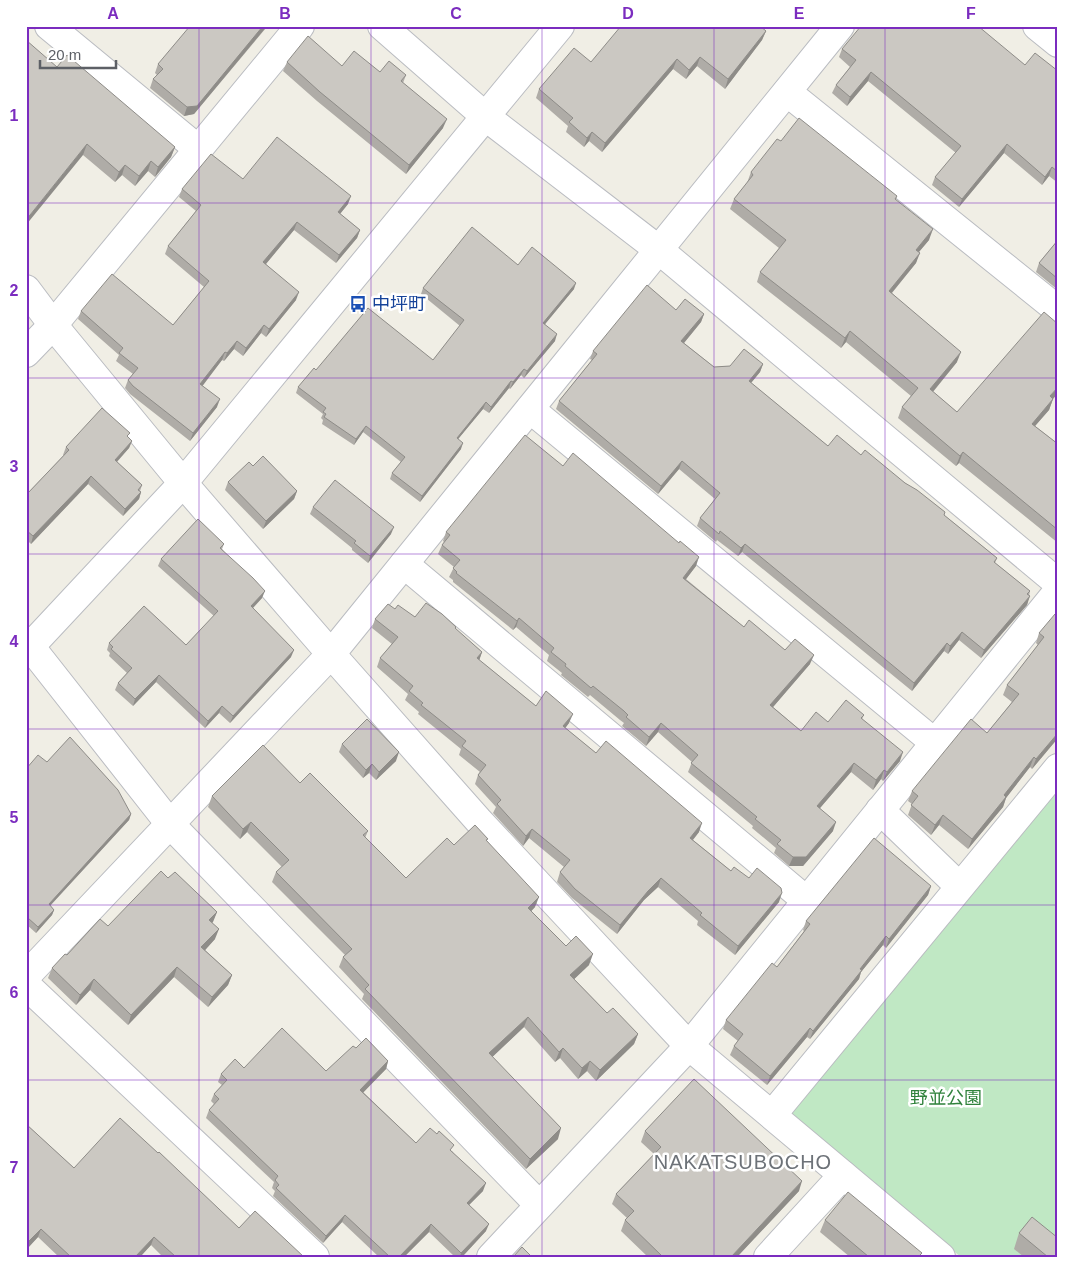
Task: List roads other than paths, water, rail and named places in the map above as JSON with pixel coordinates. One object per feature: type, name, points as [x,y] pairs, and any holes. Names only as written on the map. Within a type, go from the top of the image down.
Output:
[{"type":"street","points":[[50,26],[198,149]]},
{"type":"street","points":[[26,353],[53,325],[300,26]]},
{"type":"street","points":[[382,26],[486,117],[659,250],[1058,583]]},
{"type":"street","points":[[539,1205],[170,824],[28,646],[183,484],[560,26]]},
{"type":"street","points":[[26,976],[331,654],[840,26]]},
{"type":"street","points":[[1037,26],[1058,43]]},
{"type":"street","points":[[787,92],[1058,310]]},
{"type":"street","points":[[26,290],[183,484],[331,654],[478,820],[689,1046],[942,1257]]},
{"type":"street","points":[[530,409],[935,742]]},
{"type":"street","points":[[404,564],[807,901]]},
{"type":"street","points":[[491,1257],[689,1046],[1058,591]]},
{"type":"street","points":[[772,1115],[1058,768]]},
{"type":"street","points":[[880,810],[959,886]]},
{"type":"street","points":[[26,984],[314,1257]]},
{"type":"street","points":[[768,1257],[843,1175]]},
{"type":"place","name":"中坪町","points":[[358,304]]},
{"type":"district","name":"NAKATSUBOCHO","points":[[743,1162]]},
{"type":"park label","name":"野並公園","points":[[946,1098]]}]
